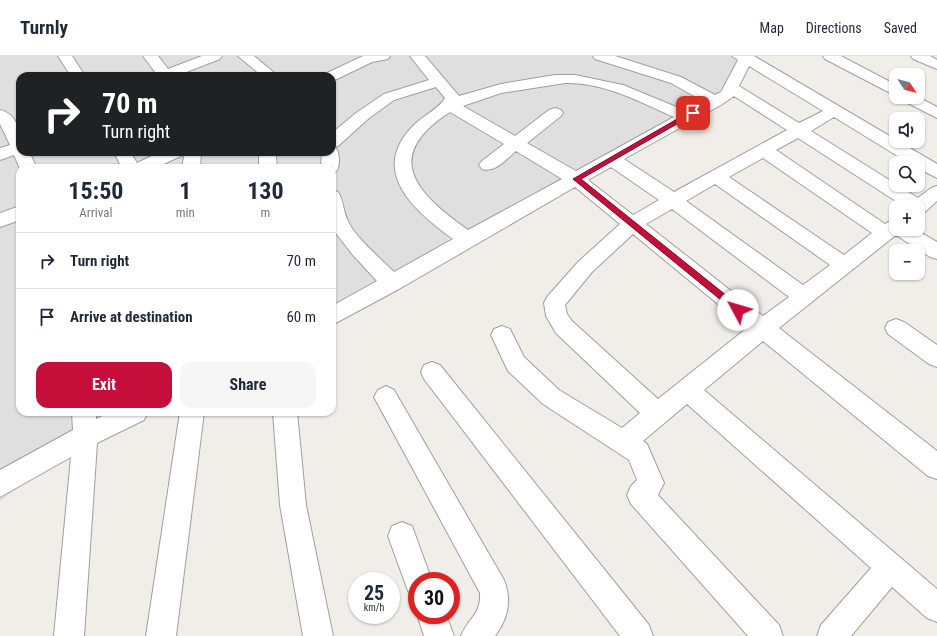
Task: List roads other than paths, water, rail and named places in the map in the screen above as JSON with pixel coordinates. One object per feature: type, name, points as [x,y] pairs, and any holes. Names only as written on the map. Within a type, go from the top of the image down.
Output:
[{"type":"street","points":[[65,56],[75,72]]},
{"type":"street","points":[[150,56],[163,72]]},
{"type":"street","points":[[173,72],[215,56]]},
{"type":"street","points":[[244,56],[266,72]]},
{"type":"street","points":[[336,74],[368,59],[383,56]]},
{"type":"street","points":[[417,56],[453,98],[450,106]]},
{"type":"street","points":[[600,56],[676,80],[716,102]]},
{"type":"street","points":[[830,56],[889,87]]},
{"type":"street","points":[[918,56],[937,65]]},
{"type":"street","points":[[336,314],[686,117],[716,102],[727,95],[732,88],[744,57],[937,172]]},
{"type":"street","points":[[468,240],[433,215],[416,197],[405,177],[402,156],[414,133],[438,113],[450,106],[476,94],[495,89],[573,79],[596,82],[635,94],[686,117]]},
{"type":"street","points":[[336,139],[362,116],[389,97],[438,82]]},
{"type":"street","points":[[732,88],[907,200]]},
{"type":"street","points":[[920,104],[937,113]]},
{"type":"street","points":[[450,106],[576,179],[762,329],[937,467]]},
{"type":"street","points":[[658,414],[564,327],[557,316],[554,303],[585,267],[632,224],[673,200],[765,151],[834,111]]},
{"type":"street","points":[[488,165],[555,113]]},
{"type":"street","points":[[0,115],[6,119],[16,141]]},
{"type":"street","points":[[0,154],[16,151]]},
{"type":"street","points":[[765,151],[889,225]]},
{"type":"street","points":[[149,164],[166,156]]},
{"type":"street","points":[[611,159],[673,200],[804,297]]},
{"type":"street","points":[[717,177],[844,265]]},
{"type":"street","points":[[925,201],[937,192]]},
{"type":"street","points":[[336,212],[339,224],[392,283]]},
{"type":"street","points":[[0,220],[16,214]]},
{"type":"street","points":[[623,442],[762,329],[889,232]]},
{"type":"street","points":[[908,236],[937,252]]},
{"type":"street","points":[[896,328],[937,357]]},
{"type":"street","points":[[502,335],[516,364],[551,396],[638,452],[651,483],[640,495],[768,636]]},
{"type":"street","points":[[432,372],[638,636]]},
{"type":"street","points":[[688,390],[937,608]]},
{"type":"street","points":[[386,398],[494,590],[495,606],[488,623],[476,636]]},
{"type":"street","points":[[0,484],[84,424],[119,416]]},
{"type":"street","points":[[161,636],[191,416]]},
{"type":"street","points":[[285,416],[293,505],[318,636]]},
{"type":"street","points":[[69,636],[84,424]]},
{"type":"street","points":[[402,536],[415,572]]},
{"type":"street","points":[[832,636],[890,567]]},
{"type":"street","points":[[434,624],[439,636]]}]
